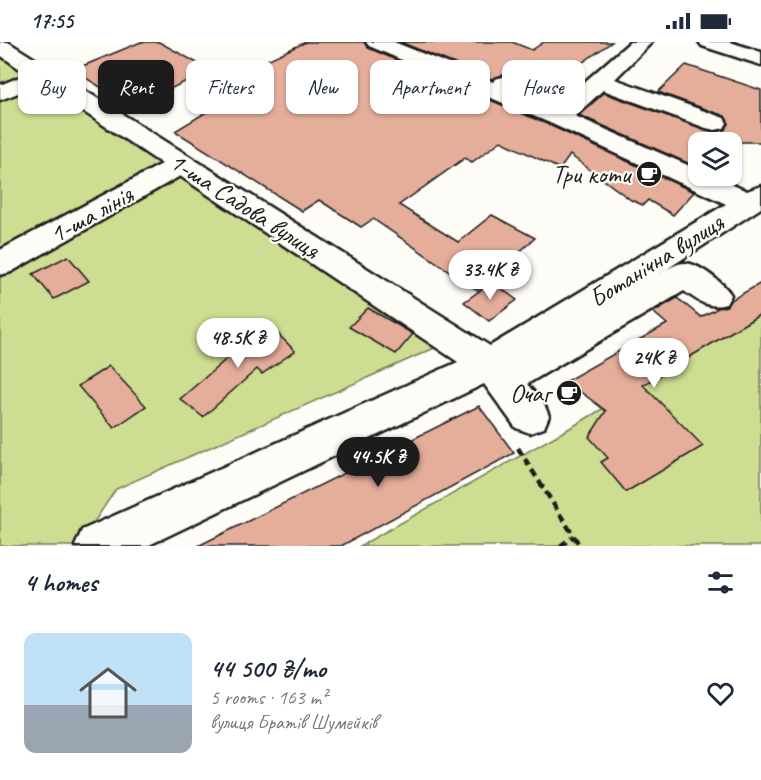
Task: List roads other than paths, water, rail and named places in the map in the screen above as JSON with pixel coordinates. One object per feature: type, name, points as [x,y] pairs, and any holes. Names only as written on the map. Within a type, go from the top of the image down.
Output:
[{"type":"street","points":[[376,42],[530,96],[553,84],[592,88],[715,123]]},
{"type":"street","points":[[559,118],[642,42]]},
{"type":"street","points":[[709,42],[761,59]]},
{"type":"street","name":"1-ша Садова вулиця","points":[[0,46],[21,60]]},
{"type":"street","points":[[494,84],[559,118],[754,199]]},
{"type":"street","points":[[0,93],[18,86]]},
{"type":"street","name":"1-ша Садова вулиця","points":[[86,102],[182,164],[505,363]]},
{"type":"street","points":[[605,122],[625,132],[639,153]]},
{"type":"street","name":"1-ша лінія","points":[[0,264],[182,164]]},
{"type":"street","name":"Ботанічна вулиця","points":[[98,546],[505,363],[673,266],[754,199]]},
{"type":"street","points":[[673,266],[714,295]]},
{"type":"street","points":[[505,363],[501,380],[523,431]]},
{"type":"place","name":"Три коти","points":[[649,174]]},
{"type":"place","name":"Очаг","points":[[569,393]]}]
